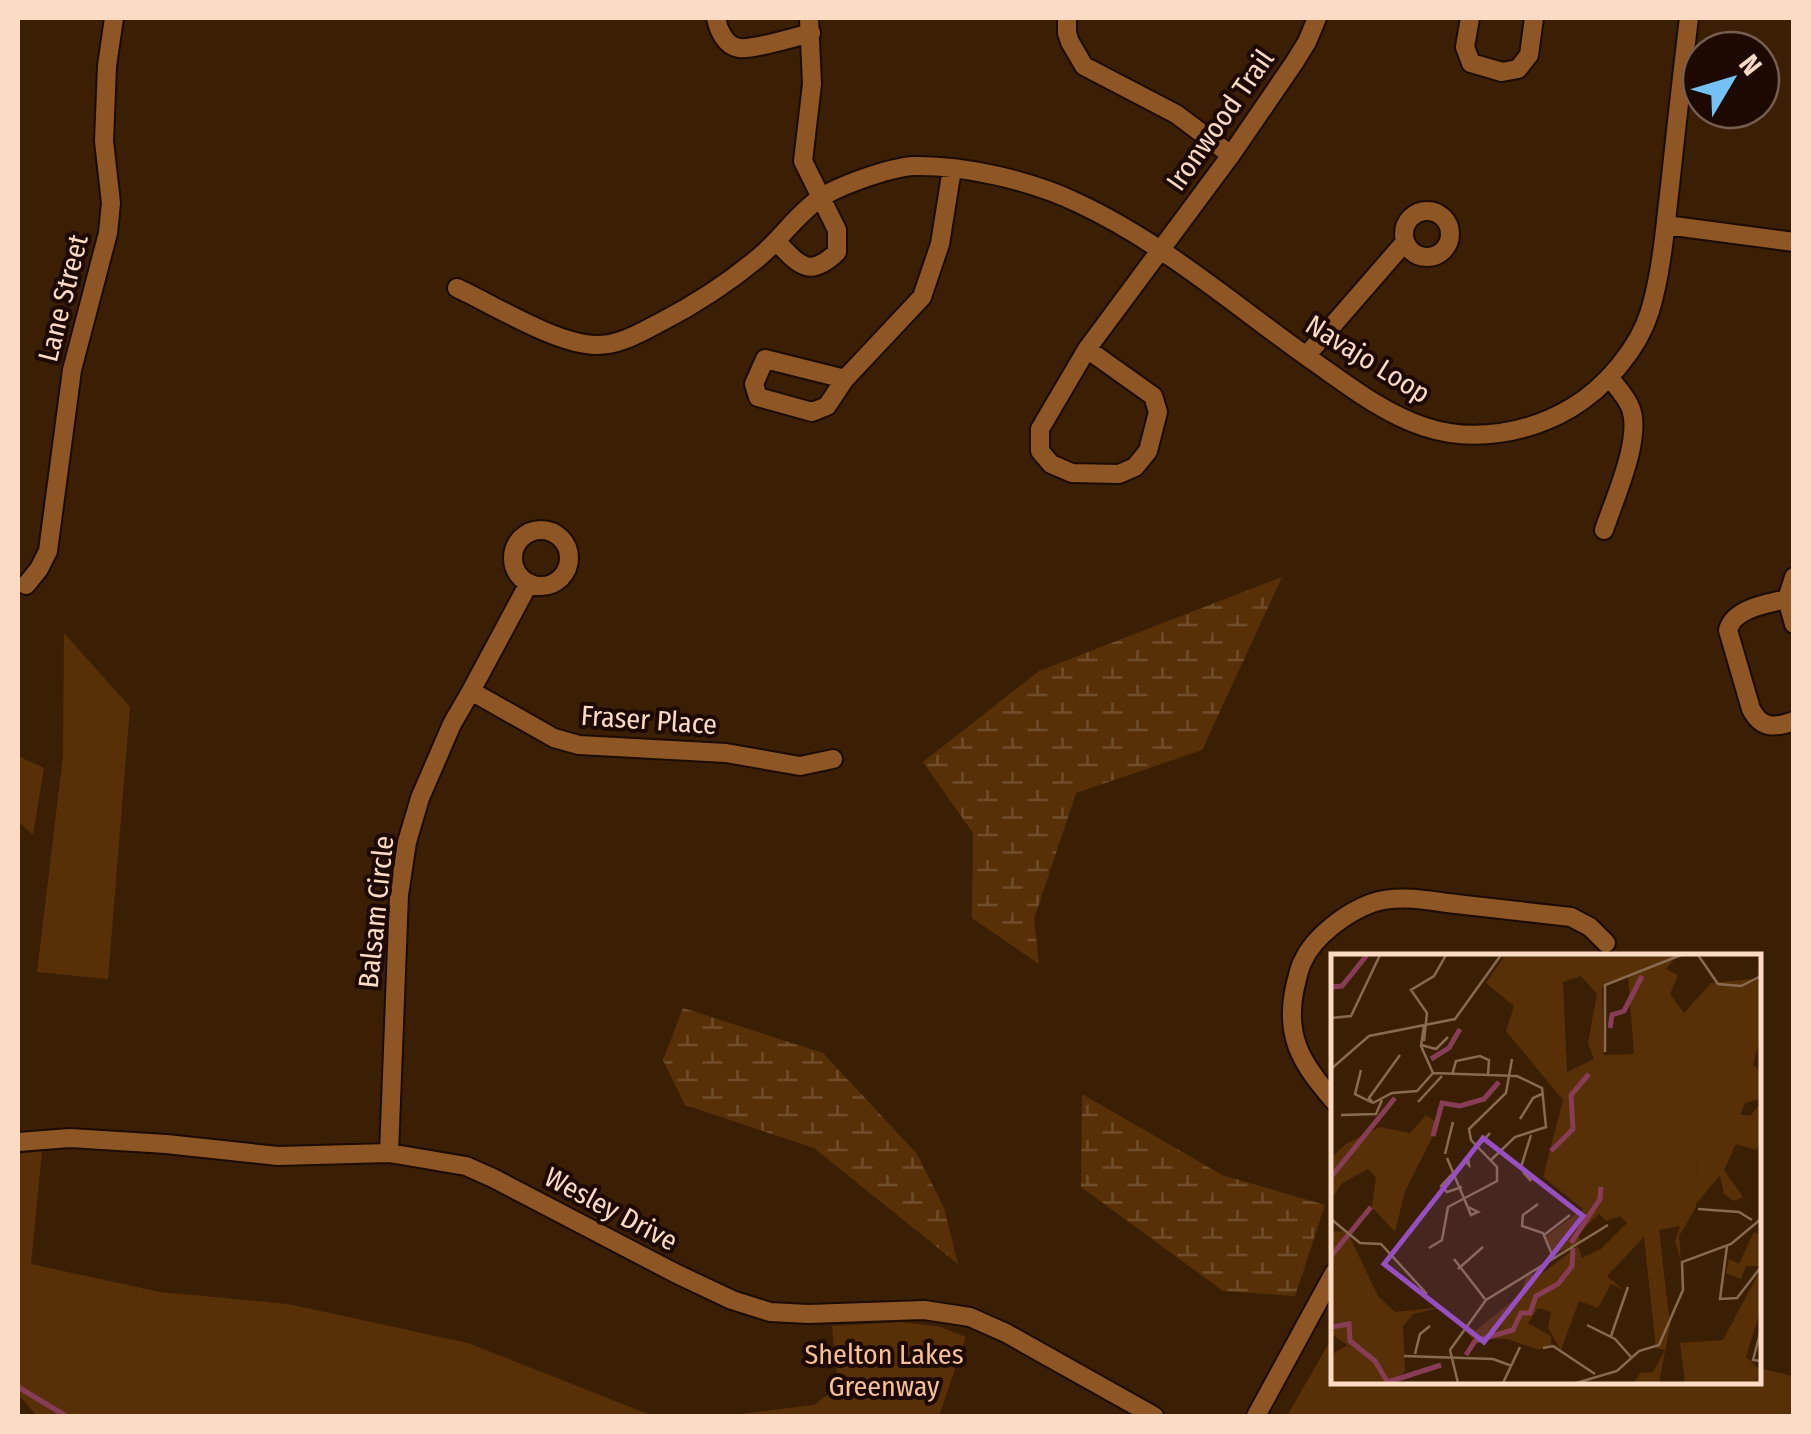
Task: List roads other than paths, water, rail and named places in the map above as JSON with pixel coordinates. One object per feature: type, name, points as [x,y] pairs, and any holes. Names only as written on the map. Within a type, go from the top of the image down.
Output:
[{"type":"street","name":"Lane Street","points":[[26,585],[39,570],[48,550],[72,370],[108,233],[111,203],[104,141],[107,66],[114,18]]},
{"type":"street","points":[[716,18],[727,42],[740,48],[810,25],[812,84],[802,161],[837,230],[838,252],[824,264],[809,268],[776,242]]},
{"type":"street","points":[[1067,18],[1067,34],[1084,66],[1176,114],[1231,155]]},
{"type":"street","name":"Ironwood Trail","points":[[1088,349],[1231,155],[1307,42],[1316,18]]},
{"type":"street","points":[[1470,18],[1465,46],[1471,63],[1502,72],[1518,69],[1529,54],[1534,18]]},
{"type":"street","name":"Navajo Loop","points":[[457,288],[574,342],[596,346],[621,342],[688,308],[757,259],[820,198],[863,178],[911,166],[952,169],[1016,179],[1078,203],[1161,250],[1381,406],[1425,427],[1455,433],[1498,433],[1536,425],[1580,402],[1608,376],[1637,338],[1650,312],[1666,225],[1689,18]]},
{"type":"street","points":[[844,380],[765,359],[754,384],[758,396],[812,412],[827,406],[844,380],[922,298],[940,244],[952,169]]},
{"type":"street","points":[[1666,225],[1794,242]]},
{"type":"street","points":[[1306,356],[1405,242]]},
{"type":"street","points":[[1088,349],[1153,396],[1158,412],[1148,451],[1135,467],[1119,474],[1072,473],[1051,464],[1040,451],[1040,429],[1088,349]]},
{"type":"street","points":[[1604,530],[1633,432],[1632,410],[1608,376]]},
{"type":"street","points":[[1794,577],[1787,598],[1794,624]]},
{"type":"street","name":"Balsam Circle","points":[[389,1154],[399,895],[407,842],[420,798],[452,724],[528,583]]},
{"type":"street","points":[[1787,598],[1740,614],[1729,623],[1728,630],[1756,719],[1774,726],[1794,721]]},
{"type":"street","name":"Fraser Place","points":[[471,692],[554,738],[579,744],[726,753],[800,766],[833,760]]},
{"type":"street","points":[[1331,1098],[1312,1076],[1290,1020],[1303,960],[1319,938],[1344,918],[1372,903],[1401,898],[1571,917],[1590,927],[1606,944]]},
{"type":"street","name":"Wesley Drive","points":[[18,1142],[70,1138],[278,1156],[389,1154],[466,1166],[732,1300],[770,1312],[924,1310],[970,1317],[1154,1416]]},
{"type":"street","points":[[1256,1416],[1331,1278]]},
{"type":"waterway","points":[[18,1387],[66,1416]]},
{"type":"park label","name":"Shelton Lakes Greenway","points":[[884,1370]]}]
